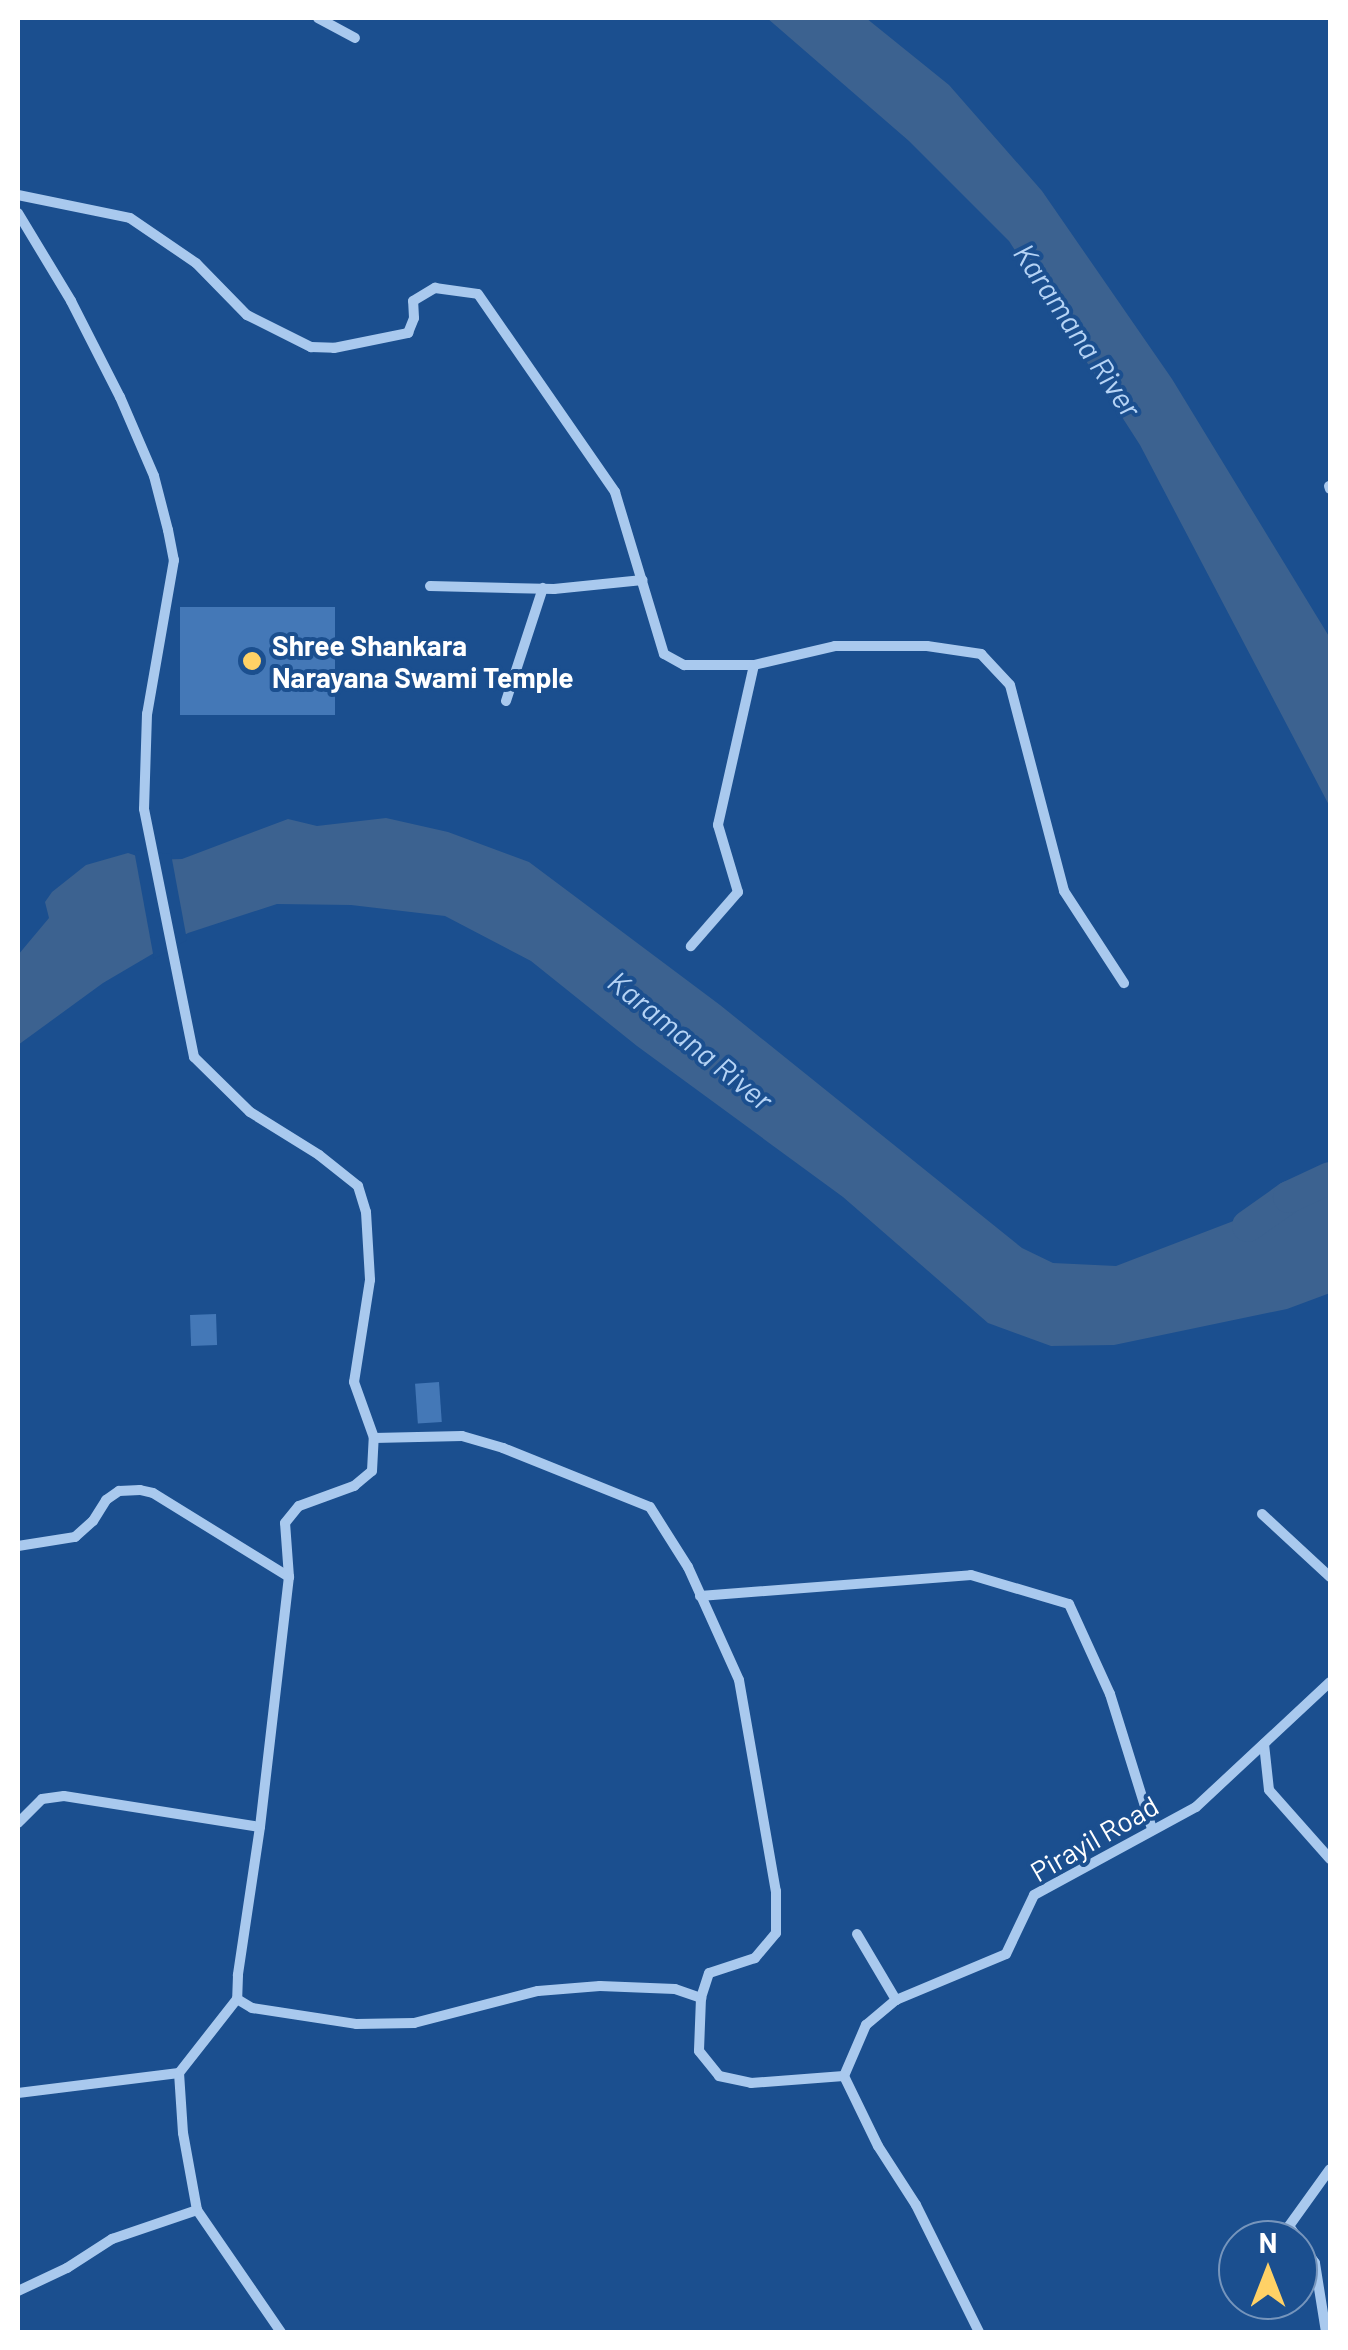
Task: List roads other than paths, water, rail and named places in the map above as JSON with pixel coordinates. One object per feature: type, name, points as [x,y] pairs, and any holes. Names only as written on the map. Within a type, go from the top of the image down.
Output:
[{"type":"street","points":[[324,18],[355,38]]},
{"type":"street","points":[[18,195],[130,218],[196,262],[247,316],[311,347],[334,348],[408,333],[414,318],[413,301],[434,288],[478,294],[615,492],[664,654],[684,664],[754,665],[835,646],[927,646],[981,654],[1010,685],[1064,891],[1124,984]]},
{"type":"street","points":[[18,213],[120,397],[154,476],[168,530],[172,579],[147,714],[144,809],[194,1057],[250,1112],[319,1155],[358,1186],[366,1212],[370,1280],[354,1382],[374,1438],[372,1470],[354,1486],[299,1506],[286,1523],[289,1577],[237,1998],[179,2073],[183,2133],[197,2210],[282,2332]]},
{"type":"street","points":[[430,586],[543,588],[643,580]]},
{"type":"street","points":[[506,701],[543,588]]},
{"type":"street","points":[[690,946],[738,892],[718,826],[754,665]]},
{"type":"street","points":[[374,1438],[462,1436],[650,1506],[688,1566],[739,1680],[776,1891],[776,1933],[755,1958],[709,1973],[701,1998],[699,2050],[719,2076],[751,2083],[844,2076],[878,2146],[916,2205],[979,2332]]},
{"type":"street","points":[[18,1546],[75,1538],[106,1500],[119,1491],[140,1490],[154,1493],[289,1577]]},
{"type":"street","points":[[1262,1514],[1330,1578]]},
{"type":"street","points":[[700,1596],[971,1575],[1068,1604],[1110,1694],[1152,1828]]},
{"type":"street","name":"Pirayil Road","points":[[844,2076],[866,2025],[896,2000],[1006,1954],[1034,1895],[1196,1807],[1330,1682]]},
{"type":"street","points":[[1264,1744],[1269,1790],[1330,1860]]},
{"type":"street","points":[[18,1823],[42,1798],[64,1796],[260,1827]]},
{"type":"street","points":[[857,1934],[896,2000]]},
{"type":"street","points":[[237,1998],[252,2008],[356,2024],[414,2023],[538,1991],[600,1986],[675,1989],[701,1998]]},
{"type":"street","points":[[18,2094],[179,2073]]},
{"type":"street","points":[[1326,2332],[1314,2263],[1289,2226],[1330,2169]]},
{"type":"street","points":[[18,2291],[67,2268],[112,2239],[197,2210]]},
{"type":"water","points":[[767,18],[866,18],[949,85],[1042,191],[1172,379],[1330,638],[1330,807],[1140,445],[1009,241],[909,141]]},
{"type":"water","points":[[386,818],[448,832],[529,862],[720,1005],[1022,1248],[1053,1263],[1116,1266],[1330,1184],[1330,1293],[1287,1309],[1114,1345],[1051,1346],[988,1323],[843,1197],[637,1046],[531,961],[445,916],[351,905],[277,904],[188,933],[103,983],[18,1045],[18,955],[49,918],[45,902],[52,892],[86,865],[128,853],[149,860],[182,859],[288,819],[317,826]]},
{"type":"waterway","name":"Karamana River","points":[[1248,1226],[1289,1197],[1330,1178]]},
{"type":"place","name":"Shree Shankara Narayana Swami Temple","points":[[252,661]]}]
